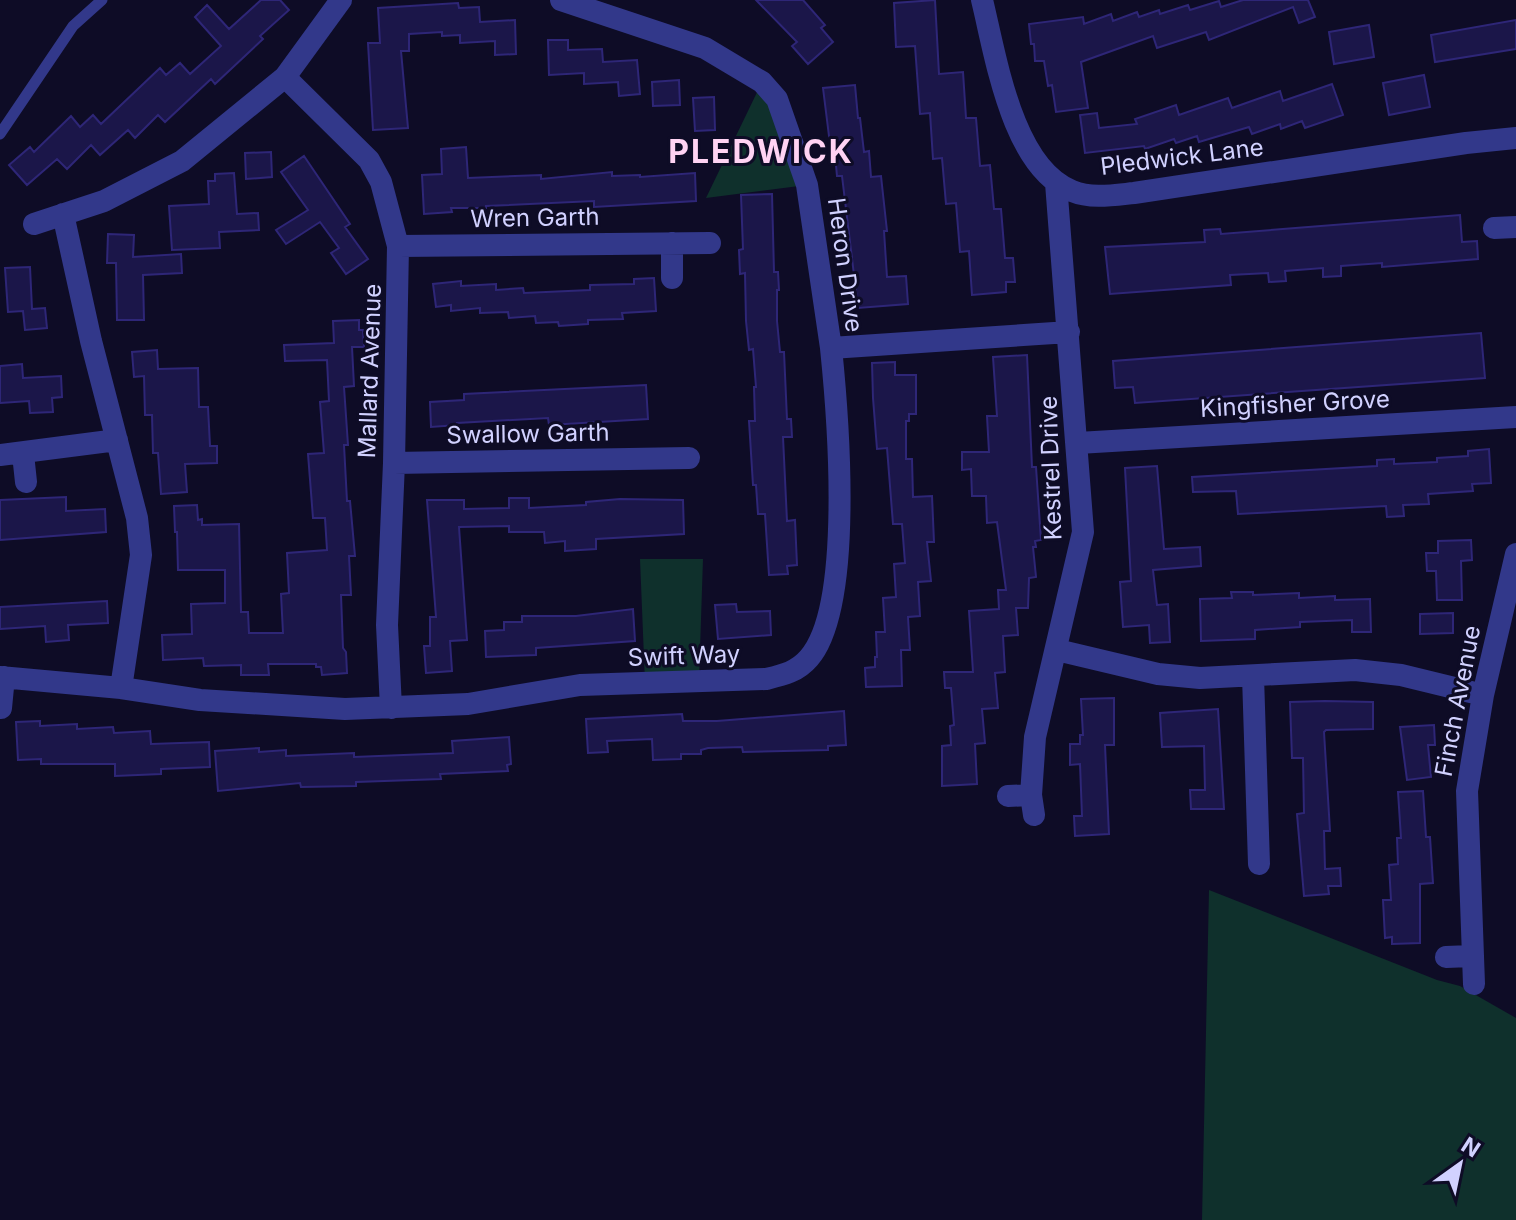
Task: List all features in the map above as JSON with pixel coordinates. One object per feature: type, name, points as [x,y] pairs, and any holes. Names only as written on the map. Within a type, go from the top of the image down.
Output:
[{"type":"street","points":[[34,224],[104,201],[182,161],[285,77],[341,0]]},
{"type":"street","name":"Heron Drive","points":[[561,0],[705,48],[762,82],[777,99],[807,185],[831,348]]},
{"type":"street","points":[[983,0],[1020,135],[1038,166],[1056,183]]},
{"type":"street","name":"Mallard Avenue","points":[[285,77],[369,160],[381,182],[398,246],[387,625],[391,708]]},
{"type":"street","name":"Pledwick Lane","points":[[1056,183],[1074,192],[1101,196],[1134,193],[1516,138]]},
{"type":"street","name":"Kestrel Drive","points":[[1008,796],[1033,805],[1035,737],[1083,532],[1056,183]]},
{"type":"street","points":[[63,214],[91,341],[137,518],[141,555],[121,688]]},
{"type":"street","points":[[672,243],[672,278]]},
{"type":"street","name":"Wren Garth","points":[[398,246],[710,243]]},
{"type":"street","points":[[831,348],[1069,332]]},
{"type":"street","name":"Swift Way","points":[[1,708],[2,677],[272,706],[391,708],[468,704],[580,685],[766,679],[791,673],[809,658],[820,641],[832,602],[839,515],[838,414],[831,348]]},
{"type":"street","name":"Kingfisher Grove","points":[[1078,443],[1516,417]]},
{"type":"street","points":[[0,455],[117,440]]},
{"type":"street","name":"Swallow Garth","points":[[394,463],[663,449],[689,458]]},
{"type":"street","points":[[23,454],[26,482]]},
{"type":"street","name":"Finch Avenue","points":[[1474,984],[1467,791],[1483,695],[1516,554]]},
{"type":"street","points":[[1057,650],[1158,674],[1200,678],[1355,670],[1401,675],[1483,695]]},
{"type":"street","points":[[1253,676],[1259,864]]},
{"type":"street","points":[[1236,833],[1259,832]]},
{"type":"street","points":[[1446,957],[1471,956]]},
{"type":"lane","points":[[0,134],[73,26],[102,0]]},
{"type":"green space","points":[[762,82],[807,185],[706,198]]},
{"type":"green space","points":[[640,559],[703,559],[699,680],[645,683]]},
{"type":"green space","points":[[1209,890],[1437,980],[1460,986],[1516,1018],[1516,1220],[1202,1220]]},
{"type":"building","points":[[261,0],[280,0],[289,10],[215,84],[211,79],[165,122],[158,115],[135,138],[128,130],[100,155],[91,145],[67,169],[57,159],[27,185],[9,165],[30,147],[34,152],[71,116],[80,127],[93,115],[101,124],[160,68],[166,75],[180,63],[190,74],[221,46],[195,17],[207,5],[229,29]]},
{"type":"building","points":[[756,0],[803,0],[825,25],[821,28],[833,42],[808,64],[792,46],[797,42]]},
{"type":"building","points":[[935,0],[939,74],[963,72],[966,118],[976,118],[980,166],[990,165],[994,209],[1001,209],[1005,258],[1013,258],[1015,282],[1006,282],[1006,292],[972,295],[969,251],[960,252],[956,203],[946,204],[942,158],[933,159],[930,113],[920,114],[915,46],[896,47],[894,3]]},
{"type":"building","points":[[1243,0],[1308,0],[1315,17],[1299,23],[1293,7],[1209,40],[1206,32],[1157,48],[1153,36],[1081,62],[1088,108],[1056,112],[1044,61],[1035,61],[1029,24],[1083,17],[1084,24],[1111,14],[1113,21],[1137,12],[1139,17],[1188,5],[1190,10],[1219,1],[1221,7]]},
{"type":"building","points":[[458,3],[459,8],[479,7],[480,22],[515,20],[516,54],[495,55],[495,41],[460,43],[460,35],[442,36],[442,32],[409,34],[409,51],[401,51],[408,128],[373,130],[368,43],[380,43],[378,8]]},
{"type":"building","points":[[1516,20],[1516,49],[1435,62],[1431,35]]},
{"type":"building","points":[[1369,25],[1374,57],[1334,64],[1329,32]]},
{"type":"building","points":[[548,40],[568,40],[568,50],[602,49],[603,62],[637,60],[640,94],[619,96],[618,82],[584,84],[584,73],[549,75]]},
{"type":"building","points":[[1424,75],[1430,107],[1389,115],[1383,83]]},
{"type":"building","points":[[679,80],[680,105],[653,106],[652,82]]},
{"type":"building","points":[[1332,84],[1343,115],[1305,128],[1302,121],[1281,129],[1280,124],[1252,134],[1249,127],[1199,142],[1197,136],[1176,143],[1174,139],[1145,149],[1144,146],[1085,153],[1080,115],[1097,113],[1099,128],[1137,124],[1135,119],[1176,105],[1179,115],[1228,98],[1232,108],[1280,91],[1283,101]]},
{"type":"building","points":[[855,85],[858,118],[864,152],[869,151],[871,177],[881,176],[887,231],[884,231],[887,277],[906,276],[908,304],[858,308],[842,176],[837,176],[834,143],[830,144],[823,88]]},
{"type":"building","points":[[714,97],[715,130],[695,131],[693,98]]},
{"type":"building","points":[[466,147],[468,178],[541,175],[541,179],[612,172],[612,176],[640,177],[695,173],[696,201],[594,207],[594,201],[486,206],[451,208],[452,212],[424,214],[422,175],[442,174],[441,149]]},
{"type":"building","points":[[271,152],[272,177],[246,179],[245,153]]},
{"type":"building","points":[[304,156],[350,224],[345,227],[368,259],[346,274],[331,253],[339,248],[320,222],[286,244],[276,230],[308,210],[281,172]]},
{"type":"building","points":[[234,173],[237,214],[258,213],[259,230],[219,232],[220,248],[172,250],[169,206],[209,204],[208,181],[215,181],[215,174]]},
{"type":"building","points":[[772,194],[774,272],[778,272],[779,290],[777,321],[780,352],[784,352],[787,419],[791,419],[792,437],[783,437],[787,521],[795,520],[797,565],[787,566],[788,574],[769,575],[765,514],[758,514],[756,485],[753,485],[749,421],[755,421],[756,387],[753,349],[749,350],[746,321],[745,273],[740,274],[739,250],[743,249],[741,195]]},
{"type":"building","points":[[1460,215],[1462,242],[1477,241],[1478,259],[1382,267],[1382,263],[1341,266],[1341,276],[1323,277],[1323,268],[1285,271],[1286,281],[1269,282],[1268,273],[1230,275],[1231,285],[1110,294],[1105,247],[1205,242],[1204,230],[1220,229],[1221,234]]},
{"type":"building","points":[[108,234],[134,235],[133,257],[181,254],[182,273],[143,275],[144,320],[117,320],[116,263],[107,263]]},
{"type":"building","points":[[30,267],[32,309],[45,308],[47,328],[25,330],[23,311],[8,312],[5,268]]},
{"type":"building","points":[[654,278],[656,311],[622,313],[623,319],[588,320],[588,324],[559,326],[558,322],[536,323],[535,316],[509,318],[508,312],[480,313],[480,308],[451,311],[451,305],[436,307],[433,284],[461,281],[461,286],[496,284],[496,290],[523,288],[524,293],[590,290],[590,285],[634,284],[634,279]]},
{"type":"building","points":[[359,320],[364,347],[352,347],[354,386],[344,387],[348,445],[344,445],[347,501],[350,501],[355,556],[349,556],[351,595],[341,595],[347,673],[322,675],[321,667],[316,667],[316,664],[268,664],[269,675],[241,675],[241,665],[204,666],[203,658],[163,660],[162,635],[192,634],[191,604],[225,603],[225,570],[178,570],[174,506],[197,505],[198,520],[202,519],[202,525],[239,524],[241,612],[248,612],[249,633],[283,633],[281,594],[289,593],[287,553],[327,550],[325,518],[313,518],[308,454],[324,453],[320,402],[329,401],[327,360],[285,361],[284,345],[334,343],[333,321]]},
{"type":"building","points":[[1481,333],[1485,378],[1135,403],[1133,387],[1115,388],[1113,361]]},
{"type":"building","points":[[157,350],[158,369],[198,368],[199,407],[208,407],[210,446],[217,446],[217,463],[185,464],[187,492],[161,494],[158,453],[153,453],[152,415],[145,415],[144,376],[134,377],[132,352]]},
{"type":"building","points":[[1027,355],[1032,467],[1036,467],[1041,540],[1035,541],[1036,547],[1033,547],[1036,577],[1029,578],[1028,608],[1016,608],[1018,635],[1003,636],[1005,672],[995,673],[998,708],[982,709],[985,743],[975,744],[977,784],[942,786],[942,746],[951,745],[950,726],[954,725],[951,688],[945,688],[944,672],[973,672],[969,611],[999,609],[998,590],[1006,590],[997,522],[987,523],[986,496],[972,496],[971,469],[962,470],[962,452],[989,452],[987,416],[997,416],[993,357]]},
{"type":"building","points":[[895,362],[895,375],[916,375],[916,414],[909,414],[909,421],[906,421],[906,459],[912,459],[913,497],[932,496],[934,542],[927,542],[931,581],[918,582],[920,616],[908,617],[910,650],[901,650],[902,686],[866,687],[865,668],[875,667],[877,657],[876,632],[885,632],[883,598],[896,597],[894,564],[905,563],[902,524],[893,524],[887,448],[877,449],[873,398],[872,363]]},
{"type":"building","points":[[22,364],[23,378],[61,376],[62,397],[52,398],[53,412],[30,413],[29,401],[0,403],[0,366]]},
{"type":"building","points":[[646,385],[648,419],[549,425],[548,418],[431,427],[430,402],[464,400],[464,394]]},
{"type":"building","points":[[1489,449],[1491,483],[1472,484],[1473,491],[1428,494],[1429,504],[1403,505],[1404,516],[1387,517],[1386,506],[1238,514],[1236,491],[1193,492],[1192,477],[1377,466],[1377,460],[1394,459],[1394,464],[1437,462],[1437,458],[1468,456],[1468,451]]},
{"type":"building","points":[[1157,466],[1164,549],[1200,547],[1201,566],[1153,570],[1157,605],[1168,604],[1170,642],[1150,643],[1149,625],[1123,627],[1120,582],[1131,581],[1125,468]]},
{"type":"building","points":[[66,497],[66,511],[105,509],[106,532],[0,540],[0,500]]},
{"type":"building","points":[[509,498],[529,498],[529,508],[586,505],[586,502],[620,499],[683,500],[684,534],[596,539],[596,549],[565,551],[565,541],[545,543],[544,532],[509,532],[509,526],[459,527],[467,640],[450,641],[452,671],[426,673],[424,646],[430,646],[430,617],[436,617],[427,500],[464,500],[464,509],[509,508]]},
{"type":"building","points":[[1471,540],[1472,560],[1461,561],[1462,600],[1437,600],[1436,571],[1427,571],[1426,553],[1438,553],[1438,541]]},
{"type":"building","points":[[1231,592],[1253,592],[1253,595],[1299,593],[1299,598],[1335,596],[1335,600],[1370,599],[1371,632],[1352,632],[1352,620],[1300,622],[1300,627],[1255,630],[1255,639],[1201,641],[1200,599],[1232,598]]},
{"type":"building","points":[[107,601],[108,623],[68,625],[69,640],[46,642],[45,626],[0,629],[0,607]]},
{"type":"building","points":[[736,604],[737,612],[770,611],[771,635],[718,639],[715,605]]},
{"type":"building","points":[[633,609],[635,641],[536,648],[536,655],[486,657],[485,631],[504,630],[504,622],[522,622],[522,616],[576,616]]},
{"type":"building","points":[[1453,613],[1453,633],[1420,634],[1420,614]]},
{"type":"building","points":[[1114,698],[1114,745],[1105,745],[1109,834],[1075,836],[1074,816],[1082,816],[1080,764],[1070,765],[1070,744],[1080,744],[1080,735],[1083,735],[1081,699]]},
{"type":"building","points":[[1290,702],[1373,702],[1373,729],[1324,732],[1330,831],[1324,831],[1325,869],[1340,868],[1341,886],[1328,886],[1329,894],[1304,896],[1297,814],[1304,813],[1303,758],[1292,758]]},
{"type":"building","points":[[1218,709],[1224,809],[1191,809],[1190,790],[1205,790],[1204,746],[1162,747],[1160,713]]},
{"type":"building","points":[[844,711],[846,745],[828,746],[828,750],[743,752],[742,747],[708,748],[701,750],[701,754],[681,754],[681,759],[653,760],[652,739],[607,741],[608,752],[588,753],[586,719],[682,714],[683,721],[717,721]]},
{"type":"building","points":[[40,721],[40,726],[77,724],[77,729],[113,727],[114,733],[150,731],[151,744],[209,742],[210,767],[161,769],[161,774],[115,776],[115,764],[41,764],[41,759],[18,760],[16,722]]},
{"type":"building","points":[[1434,725],[1435,745],[1428,745],[1431,777],[1407,780],[1400,727]]},
{"type":"building","points":[[509,737],[511,764],[507,765],[508,771],[440,774],[441,779],[356,782],[356,786],[301,787],[300,783],[218,791],[215,751],[259,748],[259,752],[286,750],[286,756],[354,753],[354,757],[453,753],[452,741]]},
{"type":"building","points":[[1423,791],[1433,883],[1420,884],[1420,943],[1392,944],[1392,937],[1385,938],[1383,900],[1391,900],[1389,865],[1398,864],[1397,838],[1401,838],[1398,792]]},
{"type":"district","name":"PLEDWICK","points":[[761,152]]}]
